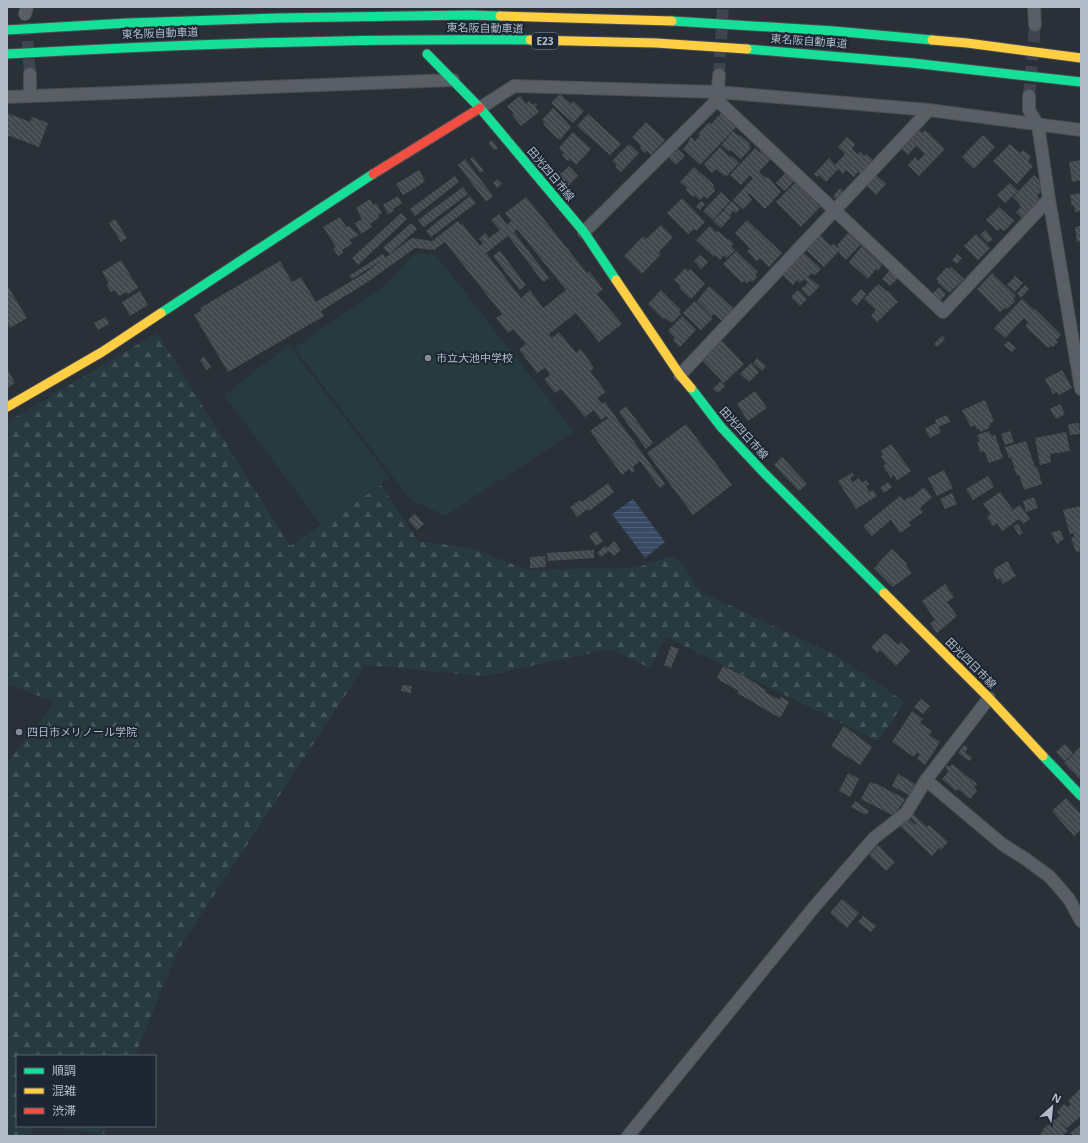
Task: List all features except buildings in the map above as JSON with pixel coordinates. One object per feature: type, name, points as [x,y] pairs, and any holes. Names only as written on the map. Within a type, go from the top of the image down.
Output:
[{"type":"main road","name":"東名阪自動車道","points":[[7,30],[128,23],[271,18],[478,15],[660,20],[834,31],[967,43],[1081,58]]},
{"type":"main road","name":"東名阪自動車道","points":[[7,54],[130,46],[279,41],[468,40],[658,43],[836,55],[1081,82]]},
{"type":"main road","name":"田光四日市線","points":[[428,54],[480,108],[584,232],[680,375],[721,427],[765,474],[989,698],[1081,796]]},
{"type":"main road","points":[[7,407],[102,352],[383,168],[480,108]]},
{"type":"street","points":[[1034,7],[1035,25]]},
{"type":"street","points":[[30,74],[30,96]]},
{"type":"street","points":[[584,232],[718,96],[719,75]]},
{"type":"street","points":[[7,98],[453,80]]},
{"type":"street","points":[[480,108],[514,86],[718,96],[929,110],[1081,130]]},
{"type":"street","points":[[718,96],[835,210],[943,312],[1049,199]]},
{"type":"street","points":[[1029,96],[1029,110],[1038,125],[1081,389]]},
{"type":"street","points":[[680,375],[929,110]]},
{"type":"street","points":[[628,1136],[815,906],[855,862],[874,838],[906,813],[926,780],[989,698]]},
{"type":"street","points":[[926,780],[1002,844],[1050,877],[1069,900],[1081,921]]},
{"type":"green space","points":[[415,253],[436,255],[574,432],[445,516],[410,499],[294,348],[380,289]]},
{"type":"green space","points":[[157,333],[290,546],[381,485],[418,541],[471,548],[528,570],[639,567],[671,556],[682,563],[699,591],[835,655],[905,702],[878,741],[666,637],[650,668],[610,649],[484,676],[365,665],[178,950],[135,1055],[16,1055],[16,1127],[33,1127],[30,1136],[7,1136],[7,763],[55,702],[7,684],[7,422]]},
{"type":"green space","points":[[289,345],[390,478],[322,526],[224,395]]},
{"type":"green space","points":[[52,1127],[107,1127],[104,1134]]},
{"type":"water","points":[[633,499],[665,542],[645,558],[612,514]]},
{"type":"tunnel","points":[[719,75],[723,7]]},
{"type":"tunnel","points":[[26,23],[30,74]]},
{"type":"tunnel","points":[[1029,96],[1035,25]]},
{"type":"traffic: fast","points":[[7,30],[128,23],[279,18],[470,15],[500,16]]},
{"type":"traffic: fast","points":[[672,21],[834,31],[932,40]]},
{"type":"traffic: fast","points":[[7,54],[268,42],[530,40]]},
{"type":"traffic: fast","points":[[747,49],[912,63],[1081,82]]},
{"type":"traffic: fast","points":[[427,54],[480,108],[584,232],[616,280]]},
{"type":"traffic: fast","points":[[161,313],[373,174]]},
{"type":"traffic: fast","points":[[691,388],[721,427],[765,474],[884,593]]},
{"type":"traffic: fast","points":[[1043,756],[1081,796]]},
{"type":"traffic: slow","points":[[500,16],[672,21]]},
{"type":"traffic: slow","points":[[530,40],[656,43],[747,49]]},
{"type":"traffic: slow","points":[[932,40],[967,43],[1081,58]]},
{"type":"traffic: slow","points":[[616,280],[680,375],[691,388]]},
{"type":"traffic: slow","points":[[7,407],[102,352],[161,313]]},
{"type":"traffic: slow","points":[[884,593],[989,698],[1043,756]]},
{"type":"traffic: jam","points":[[373,174],[480,108]]},
{"type":"place","name":"市立大池中学校","points":[[428,358]]},
{"type":"place","name":"四日市メリノール学院","points":[[19,732]]}]
